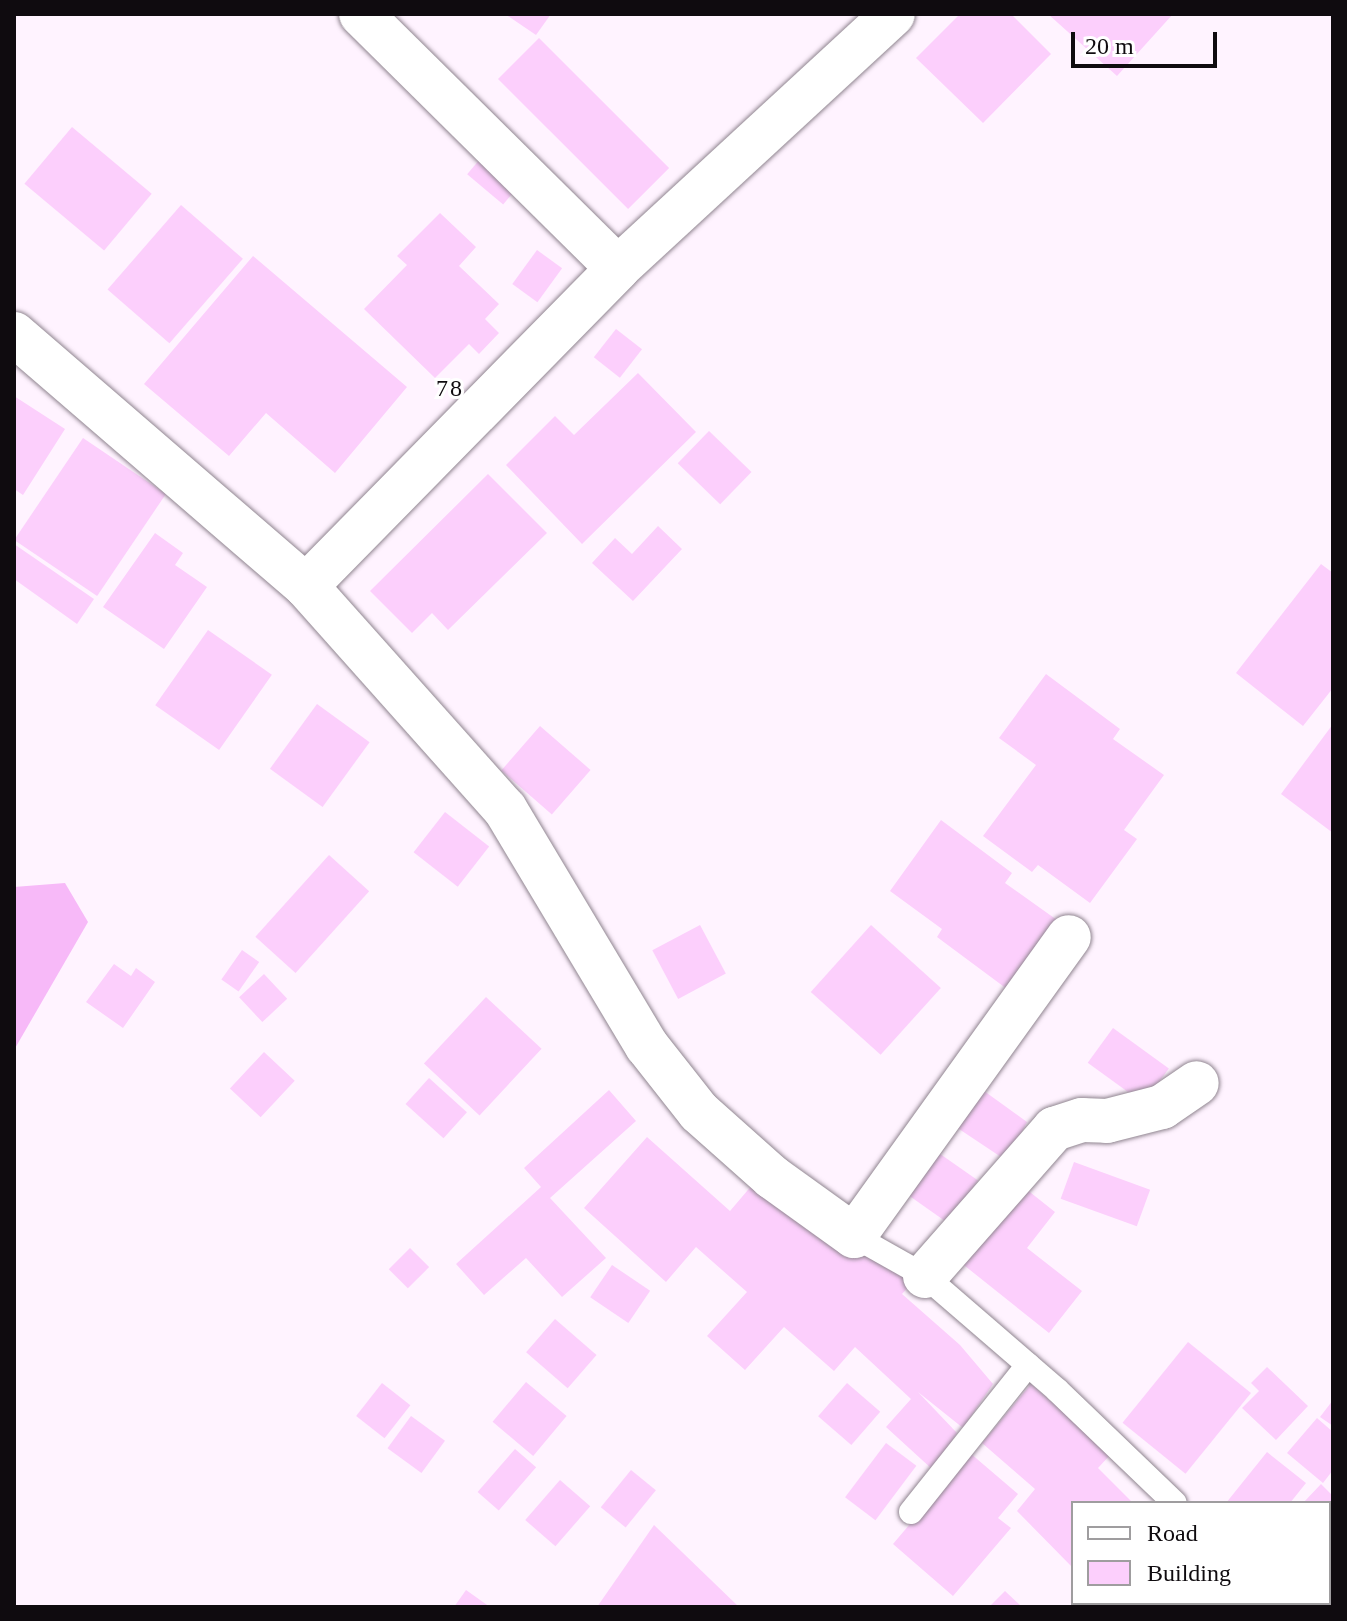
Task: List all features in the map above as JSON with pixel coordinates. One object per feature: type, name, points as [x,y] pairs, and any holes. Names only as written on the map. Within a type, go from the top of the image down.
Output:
[{"type":"street","points":[[361,14],[618,268]]},
{"type":"street","points":[[306,586],[618,268],[893,14]]},
{"type":"street","points":[[14,334],[306,586],[505,809],[647,1046],[699,1112],[772,1177],[854,1236],[1069,937]]},
{"type":"street","points":[[925,1276],[1054,1129],[1082,1120],[1107,1121],[1162,1107],[1197,1083]]},
{"type":"lane","points":[[854,1236],[925,1276],[1028,1365],[1173,1501]]},
{"type":"lane","points":[[911,1512],[1028,1365]]},
{"type":"shaded area","points":[[65,883],[88,922],[14,1050],[14,887]]},
{"type":"building","points":[[505,14],[551,14],[536,35]]},
{"type":"building","points":[[960,14],[1011,14],[1051,54],[983,123],[916,58]]},
{"type":"building","points":[[1048,14],[1173,14],[1117,76]]},
{"type":"building","points":[[539,38],[669,168],[628,209],[498,79]]},
{"type":"building","points":[[72,127],[152,194],[104,251],[24,184]]},
{"type":"building","points":[[480,159],[516,189],[503,205],[467,174]]},
{"type":"building","points":[[181,205],[243,259],[169,343],[108,290]]},
{"type":"building","points":[[440,213],[476,247],[459,266],[499,304],[485,319],[499,333],[479,354],[469,344],[435,378],[364,309],[407,265],[397,256]]},
{"type":"building","points":[[537,250],[562,268],[537,302],[512,284]]},
{"type":"building","points":[[253,256],[407,387],[335,473],[266,413],[229,456],[144,384]]},
{"type":"building","points":[[616,329],[642,349],[620,378],[594,357]]},
{"type":"building","points":[[638,373],[696,432],[582,544],[506,465],[555,416],[574,435]]},
{"type":"building","points":[[14,396],[65,429],[23,495],[14,489]]},
{"type":"building","points":[[709,431],[751,472],[720,504],[678,463]]},
{"type":"building","points":[[83,438],[166,494],[97,596],[14,540]]},
{"type":"building","points":[[488,474],[547,533],[448,630],[432,613],[412,633],[370,591]]},
{"type":"building","points":[[658,526],[682,549],[633,601],[592,563],[615,538],[632,554]]},
{"type":"building","points":[[155,533],[183,553],[175,565],[207,587],[164,649],[103,607]]},
{"type":"building","points":[[14,544],[94,599],[77,624],[14,579]]},
{"type":"building","points":[[1321,564],[1333,573],[1333,688],[1303,726],[1236,673]]},
{"type":"building","points":[[208,630],[272,675],[219,750],[155,705]]},
{"type":"building","points":[[1046,674],[1120,729],[1113,739],[1164,775],[1124,830],[1137,839],[1090,903],[1038,865],[1032,872],[983,836],[1036,765],[999,738]]},
{"type":"building","points":[[317,704],[370,742],[323,807],[270,769]]},
{"type":"building","points":[[1333,724],[1333,833],[1281,794]]},
{"type":"building","points":[[540,726],[591,770],[552,814],[501,771]]},
{"type":"building","points":[[445,812],[489,846],[458,887],[414,852]]},
{"type":"building","points":[[941,820],[1012,873],[1005,883],[1057,920],[1007,989],[937,937],[942,929],[890,891]]},
{"type":"building","points":[[329,855],[369,891],[296,973],[255,937]]},
{"type":"building","points":[[700,925],[726,974],[678,999],[652,950]]},
{"type":"building","points":[[871,925],[941,988],[881,1055],[811,992]]},
{"type":"building","points":[[242,950],[259,962],[239,992],[221,979]]},
{"type":"building","points":[[114,964],[131,976],[136,968],[155,982],[123,1028],[86,1002]]},
{"type":"building","points":[[264,974],[287,999],[262,1022],[239,997]]},
{"type":"building","points":[[486,997],[542,1049],[480,1115],[424,1064]]},
{"type":"building","points":[[1113,1028],[1169,1069],[1144,1103],[1088,1063]]},
{"type":"building","points":[[264,1052],[295,1081],[261,1117],[230,1089]]},
{"type":"building","points":[[429,1078],[467,1112],[443,1138],[406,1104]]},
{"type":"building","points":[[973,1083],[1027,1122],[1007,1161],[944,1119]]},
{"type":"building","points":[[609,1090],[636,1121],[550,1198],[606,1258],[562,1297],[526,1258],[484,1295],[456,1264],[541,1187],[524,1168]]},
{"type":"building","points":[[647,1137],[730,1211],[753,1184],[919,1275],[902,1294],[960,1345],[993,1384],[963,1428],[918,1392],[957,1433],[933,1470],[886,1427],[911,1399],[855,1347],[834,1371],[784,1327],[745,1370],[707,1336],[747,1292],[696,1247],[666,1282],[584,1208]]},
{"type":"building","points":[[933,1149],[978,1181],[948,1223],[903,1192]]},
{"type":"building","points":[[1074,1162],[1150,1190],[1137,1226],[1061,1199]]},
{"type":"building","points":[[1016,1181],[1055,1212],[1027,1248],[1082,1291],[1049,1333],[955,1258]]},
{"type":"building","points":[[410,1248],[429,1267],[408,1288],[389,1269]]},
{"type":"building","points":[[612,1265],[650,1291],[628,1323],[590,1297]]},
{"type":"building","points":[[555,1319],[597,1355],[568,1388],[526,1352]]},
{"type":"building","points":[[1188,1342],[1251,1393],[1185,1474],[1123,1423]]},
{"type":"building","points":[[1267,1367],[1308,1406],[1276,1440],[1242,1408],[1259,1391],[1251,1383]]},
{"type":"building","points":[[526,1382],[567,1416],[533,1456],[493,1422]]},
{"type":"building","points":[[382,1383],[410,1405],[385,1438],[356,1416]]},
{"type":"building","points":[[847,1383],[880,1412],[851,1445],[818,1416]]},
{"type":"building","points":[[1031,1384],[1111,1454],[1098,1468],[1131,1501],[1071,1501],[1071,1566],[1017,1511],[1035,1489],[982,1443]]},
{"type":"building","points":[[1333,1400],[1333,1426],[1320,1417]]},
{"type":"building","points":[[411,1416],[445,1441],[421,1473],[387,1448]]},
{"type":"building","points":[[1317,1418],[1333,1432],[1333,1470],[1323,1483],[1287,1453]]},
{"type":"building","points":[[886,1443],[916,1466],[875,1520],[845,1497]]},
{"type":"building","points":[[515,1449],[536,1467],[499,1510],[478,1492]]},
{"type":"building","points":[[1267,1452],[1306,1483],[1292,1501],[1228,1501]]},
{"type":"building","points":[[970,1453],[1018,1494],[998,1518],[1011,1528],[953,1596],[893,1544]]},
{"type":"building","points":[[631,1470],[656,1490],[626,1527],[601,1507]]},
{"type":"building","points":[[560,1480],[590,1506],[555,1546],[525,1520]]},
{"type":"building","points":[[1321,1484],[1333,1496],[1331,1533],[1331,1501],[1305,1501]]},
{"type":"building","points":[[654,1525],[739,1607],[597,1607]]},
{"type":"building","points":[[466,1590],[490,1607],[454,1607]]},
{"type":"building","points":[[1005,1591],[1022,1607],[989,1607]]},
{"type":"building","points":[[1157,1605],[1202,1605],[1155,1607]]},
{"type":"district","name":"78","points":[[450,389]]}]
